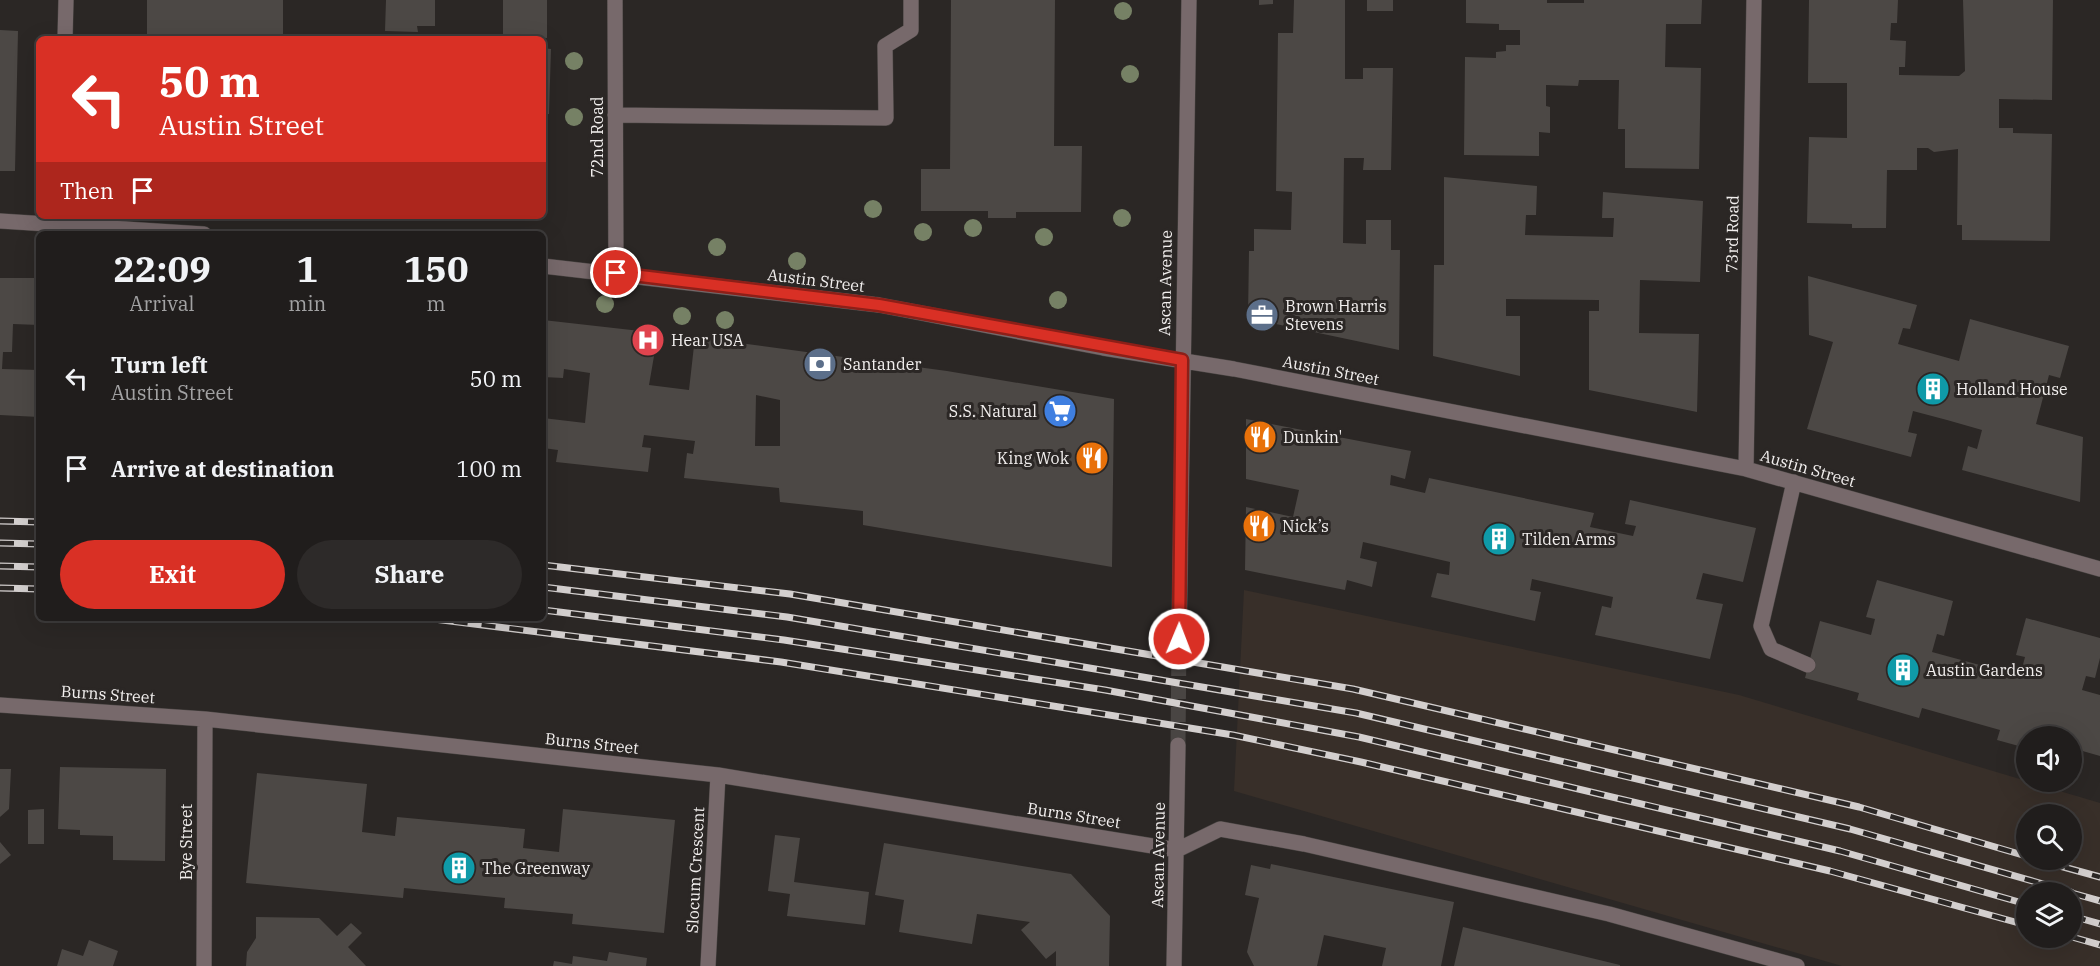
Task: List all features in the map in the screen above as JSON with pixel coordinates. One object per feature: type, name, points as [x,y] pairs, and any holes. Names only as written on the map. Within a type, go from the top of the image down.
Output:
[{"type":"street","points":[[66,0],[66,36]]},
{"type":"street","name":"72nd Road","points":[[615,0],[616,273]]},
{"type":"street","points":[[615,115],[886,118],[885,46],[911,30],[911,0]]},
{"type":"street","name":"Ascan Avenue","points":[[1179,639],[1189,0]]},
{"type":"street","name":"73rd Road","points":[[1746,469],[1754,0]]},
{"type":"street","points":[[0,221],[63,220],[174,231]]},
{"type":"street","name":"Austin Street","points":[[546,266],[879,305],[1182,360],[1746,469],[2100,569]]},
{"type":"street","points":[[1794,482],[1761,627],[1771,649],[1808,664]]},
{"type":"street","name":"Burns Street","points":[[0,705],[205,719],[718,775],[1177,850]]},
{"type":"street","name":"Bye Street","points":[[204,966],[205,719]]},
{"type":"street","name":"Ascan Avenue","points":[[1174,966],[1178,745]]},
{"type":"street","name":"Slocum Crescent","points":[[708,966],[718,775]]},
{"type":"street","points":[[1177,850],[1220,829],[1304,844],[1609,915],[1797,966]]},
{"type":"shaded area","points":[[1244,590],[1739,695],[2016,778],[2016,792],[2063,792],[2100,803],[2100,966],[1842,966],[1234,791]]},
{"type":"building","points":[[147,0],[283,0],[283,36],[147,36]]},
{"type":"building","points":[[386,0],[435,0],[435,26],[417,26],[418,32],[385,31]]},
{"type":"building","points":[[503,0],[547,0],[547,38],[546,36],[503,36]]},
{"type":"building","points":[[951,0],[1055,0],[1054,146],[1082,146],[1081,212],[1016,212],[1016,218],[988,218],[988,211],[921,211],[921,169],[950,169]]},
{"type":"building","points":[[1259,0],[1273,0],[1273,4],[1259,5]]},
{"type":"building","points":[[1294,0],[1345,0],[1345,79],[1363,79],[1363,68],[1393,68],[1391,170],[1363,170],[1364,158],[1344,158],[1343,243],[1366,244],[1366,220],[1391,220],[1391,250],[1400,250],[1399,350],[1248,318],[1249,251],[1254,251],[1254,229],[1291,230],[1292,192],[1276,191],[1278,33],[1293,33]]},
{"type":"building","points":[[1367,0],[1393,0],[1393,11],[1367,11]]},
{"type":"building","points":[[1466,0],[1547,0],[1547,3],[1584,3],[1584,0],[1702,0],[1701,24],[1666,24],[1665,67],[1701,68],[1699,169],[1625,168],[1625,129],[1618,129],[1619,80],[1579,80],[1578,86],[1546,85],[1546,106],[1550,107],[1550,133],[1539,132],[1539,156],[1464,155],[1465,57],[1496,58],[1496,52],[1506,51],[1506,45],[1520,45],[1520,30],[1499,30],[1499,24],[1466,23]]},
{"type":"building","points":[[1809,0],[1898,0],[1897,23],[1891,23],[1890,40],[1906,41],[1905,67],[1899,67],[1899,75],[1959,76],[1965,71],[1963,0],[2053,0],[2052,100],[1999,99],[1999,128],[2013,128],[2013,133],[2052,134],[2050,241],[1962,240],[1962,225],[1957,225],[1958,149],[1934,152],[1928,148],[1917,148],[1917,170],[1887,170],[1886,228],[1852,228],[1852,224],[1807,223],[1809,137],[1847,138],[1847,83],[1808,83]]},
{"type":"building","points":[[0,30],[18,31],[15,171],[0,171]]},
{"type":"building","points":[[546,48],[551,49],[549,114],[546,114]]},
{"type":"building","points":[[546,151],[548,151],[546,193]]},
{"type":"building","points":[[1444,177],[1537,186],[1536,215],[1526,215],[1525,235],[1613,237],[1614,218],[1602,218],[1603,192],[1703,201],[1700,282],[1640,280],[1639,333],[1699,334],[1697,412],[1589,390],[1589,311],[1599,311],[1599,300],[1506,299],[1506,316],[1520,316],[1520,376],[1433,356],[1434,265],[1444,265]]},
{"type":"building","name":"Holland House","points":[[1808,276],[1917,305],[1910,329],[1903,328],[1898,344],[1959,361],[1970,319],[2069,346],[2060,378],[2049,375],[2036,424],[2083,437],[2080,502],[1962,470],[1968,446],[1977,449],[1982,430],[1947,420],[1913,411],[1908,432],[1917,434],[1911,457],[1807,429],[1833,342],[1809,335]]},
{"type":"building","points":[[0,278],[36,278],[36,325],[13,324],[12,352],[3,352],[2,369],[36,370],[36,417],[0,415]]},
{"type":"building","points":[[546,320],[658,333],[649,385],[689,390],[695,337],[947,371],[1114,399],[1112,567],[863,525],[863,511],[780,502],[779,488],[684,478],[687,453],[693,454],[695,441],[644,435],[642,447],[651,448],[648,472],[556,462],[558,450],[546,448],[546,418],[585,423],[590,373],[564,369],[563,378],[546,377]],"holes":[[[756,395],[780,400],[780,446],[755,446]]]},
{"type":"building","name":"Tilden Arms","points":[[1246,419],[1411,451],[1405,479],[1391,475],[1390,485],[1425,493],[1429,478],[1594,513],[1590,527],[1633,536],[1636,526],[1625,524],[1630,500],[1756,528],[1743,582],[1703,573],[1696,599],[1723,604],[1710,659],[1595,635],[1602,606],[1611,608],[1613,597],[1532,579],[1530,590],[1541,592],[1535,621],[1431,597],[1437,573],[1449,575],[1450,562],[1363,542],[1360,558],[1377,562],[1372,587],[1347,580],[1345,590],[1245,570],[1246,507],[1293,517],[1299,490],[1246,479]]},
{"type":"building","name":"Austin Gardens","points":[[1877,580],[1953,601],[1944,636],[1937,634],[1932,652],[2020,676],[2025,657],[2016,655],[2026,618],[2100,638],[2100,658],[2095,678],[2086,676],[2082,690],[2100,695],[2100,756],[2082,751],[2082,726],[2016,726],[2016,745],[1997,740],[2000,730],[1922,708],[1919,718],[1857,700],[1859,693],[1805,678],[1820,621],[1871,635],[1875,619],[1866,617]]},
{"type":"building","points":[[60,767],[166,769],[165,861],[113,860],[113,836],[80,835],[80,830],[58,829]]},
{"type":"building","points":[[0,769],[11,769],[9,809],[0,817]]},
{"type":"building","name":"The Greenway","points":[[257,773],[367,784],[362,832],[395,836],[397,817],[525,829],[523,848],[559,852],[563,809],[675,820],[664,933],[572,924],[573,914],[504,908],[505,898],[404,888],[403,898],[246,883]]},
{"type":"building","points":[[44,809],[44,844],[28,844],[28,810]]},
{"type":"building","points":[[775,835],[800,838],[794,882],[869,892],[865,925],[787,916],[790,894],[768,891]]},
{"type":"building","points":[[0,842],[11,855],[0,864]]},
{"type":"building","points":[[884,843],[1071,874],[1110,916],[1109,966],[1056,966],[1056,951],[1046,959],[1021,930],[1030,922],[977,914],[972,944],[899,932],[904,900],[875,895]]},
{"type":"building","points":[[1271,864],[1454,902],[1441,966],[1382,966],[1386,948],[1324,935],[1317,966],[1254,966],[1247,952],[1259,898],[1245,895],[1251,865],[1270,869]]},
{"type":"building","points":[[256,917],[319,918],[337,936],[351,923],[362,933],[348,947],[366,966],[246,966],[247,952],[256,938]]},
{"type":"building","points":[[1463,927],[1620,965],[1620,966],[1454,966]]},
{"type":"building","points":[[89,940],[118,951],[113,966],[57,966],[62,949],[83,956]]},
{"type":"building","points":[[609,952],[647,958],[646,966],[553,966],[554,961],[572,964],[573,956],[607,961]]},
{"type":"tunnel","points":[[1178,745],[1179,639]]},
{"type":"railway","points":[[0,521],[36,522]]},
{"type":"railway","points":[[0,543],[36,544]]},
{"type":"railway","points":[[546,565],[790,594],[1353,689],[1859,807],[2016,853]]},
{"type":"railway","points":[[0,566],[36,567]]},
{"type":"railway","points":[[546,587],[787,617],[1356,713],[1850,829],[2036,882]]},
{"type":"railway","points":[[0,588],[36,589]]},
{"type":"railway","points":[[546,610],[784,640],[1105,690],[1359,737],[1840,851],[2016,901]]},
{"type":"railway","points":[[450,621],[781,662],[1233,735],[1361,762],[1830,871],[2016,922]]},
{"type":"railway","points":[[2074,870],[2100,877]]},
{"type":"railway","points":[[2082,896],[2100,901]]},
{"type":"railway","points":[[2082,919],[2100,924]]},
{"type":"railway","points":[[2082,940],[2100,945]]},
{"type":"place","name":"Brown Harris Stevens","points":[[1262,315]]},
{"type":"place","name":"Hear USA","points":[[648,340]]},
{"type":"place","name":"Santander","points":[[820,364]]},
{"type":"place","name":"Holland House","points":[[1933,389]]},
{"type":"place","name":"S.S. Natural","points":[[1060,411]]},
{"type":"place","name":"Dunkin'","points":[[1260,437]]},
{"type":"place","name":"King Wok","points":[[1092,458]]},
{"type":"place","name":"Nick’s","points":[[1259,526]]},
{"type":"place","name":"Tilden Arms","points":[[1499,539]]},
{"type":"place","name":"Austin Gardens","points":[[1903,670]]},
{"type":"place","name":"The Greenway","points":[[459,868]]},
{"type":"route","points":[[616,273],[879,305],[1103,348],[1182,360],[1179,639]]}]
